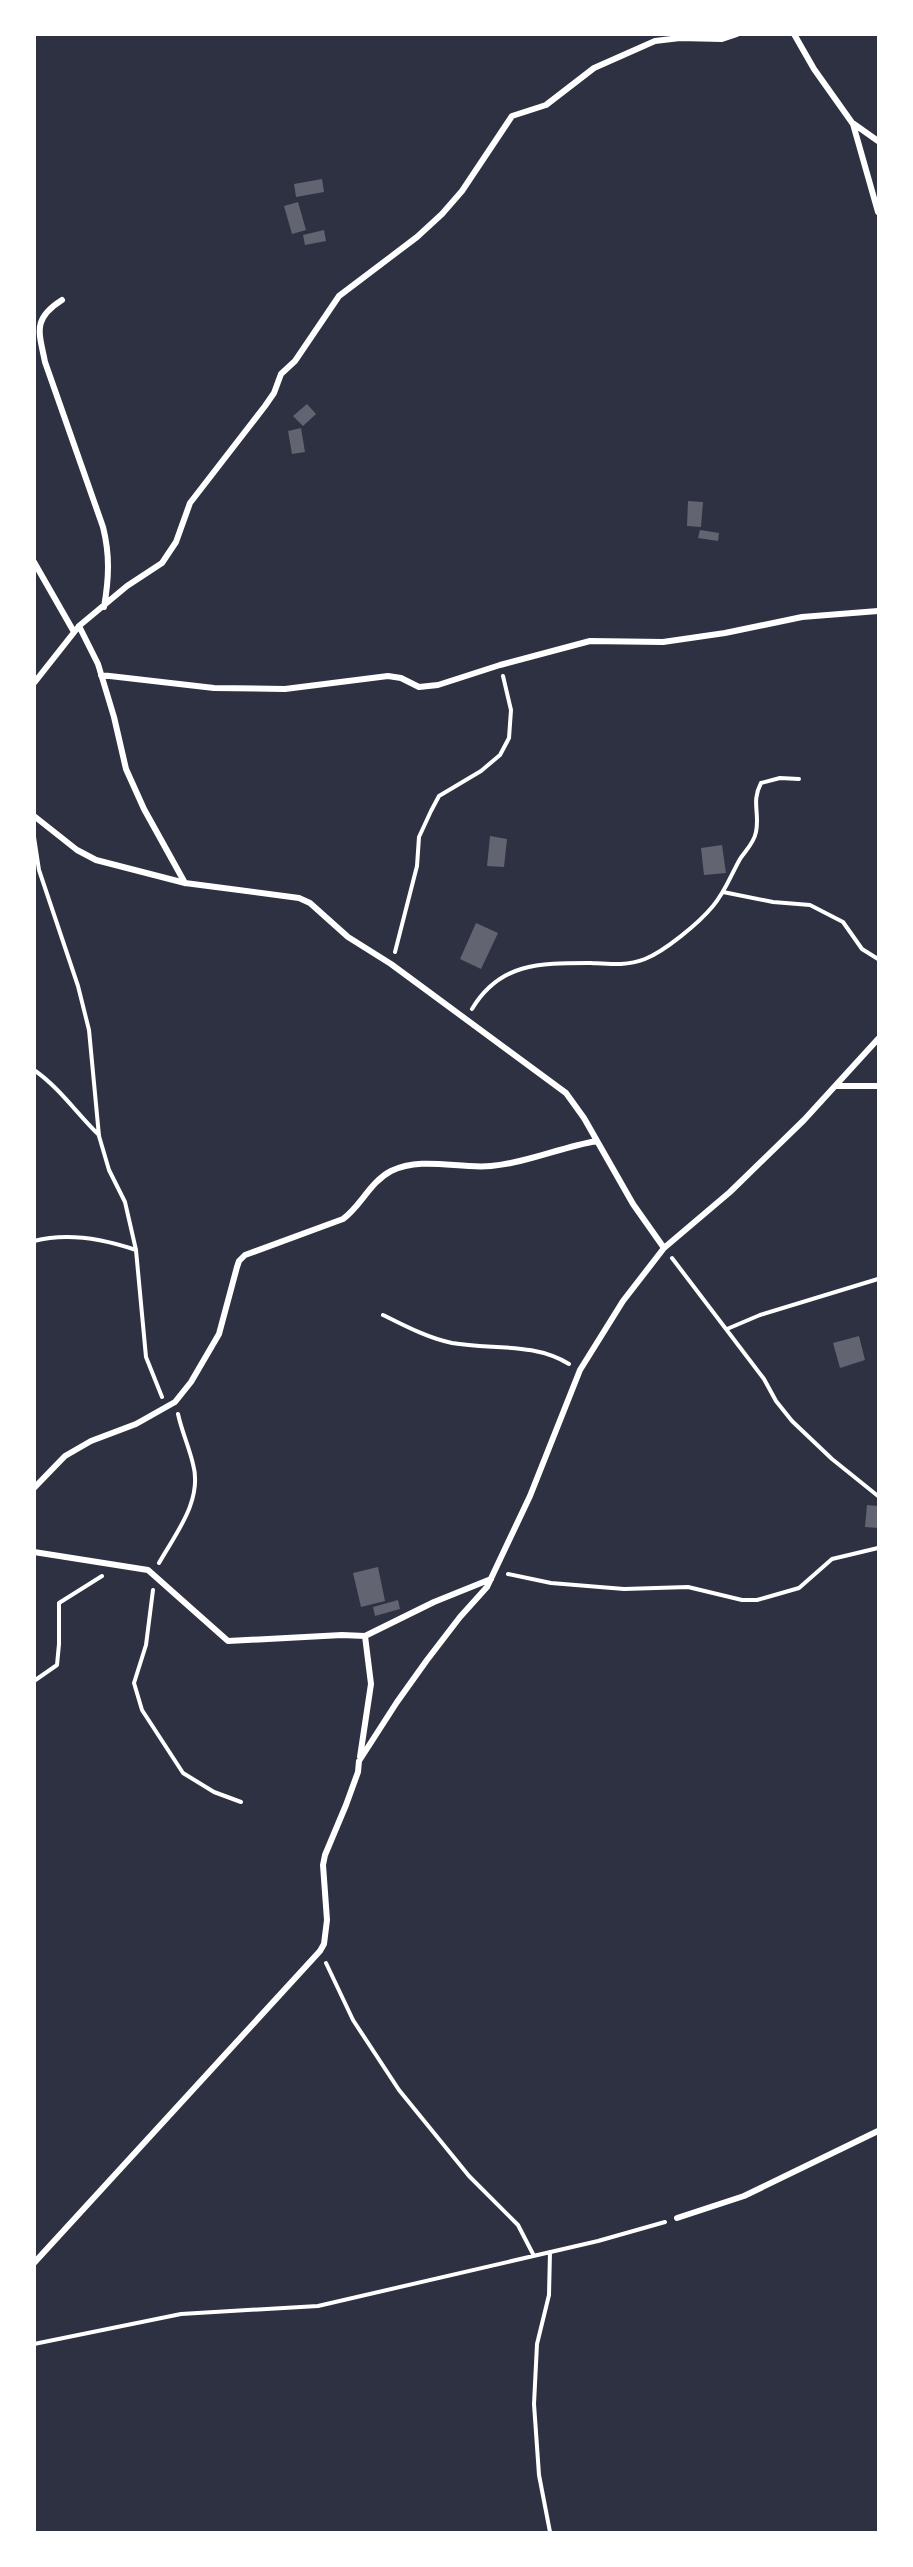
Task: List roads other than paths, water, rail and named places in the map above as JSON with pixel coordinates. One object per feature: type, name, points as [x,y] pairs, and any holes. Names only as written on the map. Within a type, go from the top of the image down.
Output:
[{"type":"street","points":[[34,683],[79,626],[127,586],[162,563],[176,542],[190,503],[265,406],[274,393],[281,374],[295,361],[339,296],[417,237],[442,214],[462,191],[512,116],[546,105],[594,68],[655,41],[680,38],[722,39],[737,34]]},
{"type":"street","points":[[794,34],[814,69],[853,124],[879,212]]},
{"type":"street","points":[[853,124],[879,141]]},
{"type":"street","points":[[62,300],[44,314],[38,336],[45,363],[103,527],[109,551],[109,580],[104,607]]},
{"type":"street","points":[[34,562],[74,632]]},
{"type":"street","points":[[101,675],[214,688],[285,688],[388,675],[401,678],[419,687],[438,685],[500,665],[590,641],[663,642],[725,633],[802,617],[879,611]]},
{"type":"street","points":[[79,626],[101,675],[126,769],[144,809],[185,883]]},
{"type":"street","points":[[34,816],[77,850],[96,860],[185,883],[299,898],[310,903],[348,937],[391,964],[566,1093],[633,1204],[664,1248]]},
{"type":"street","points":[[359,1761],[427,1660],[491,1579],[530,1496],[580,1370],[622,1300],[664,1248],[730,1192],[837,1086],[879,1039]]},
{"type":"street","points":[[837,1086],[879,1086]]},
{"type":"street","points":[[34,1488],[65,1456],[91,1441],[136,1424],[175,1402],[191,1382],[219,1334],[237,1267],[245,1255],[343,1219],[352,1212],[376,1182],[391,1171],[419,1164],[482,1167],[516,1163],[570,1146],[597,1141]]},
{"type":"street","points":[[34,1552],[148,1570],[228,1641],[342,1635],[365,1636],[434,1602],[491,1579]]},
{"type":"street","points":[[34,2264],[324,1944],[327,1920],[323,1865],[358,1772],[371,1684],[365,1636]]},
{"type":"street","points":[[677,2218],[744,2196],[879,2131]]}]
